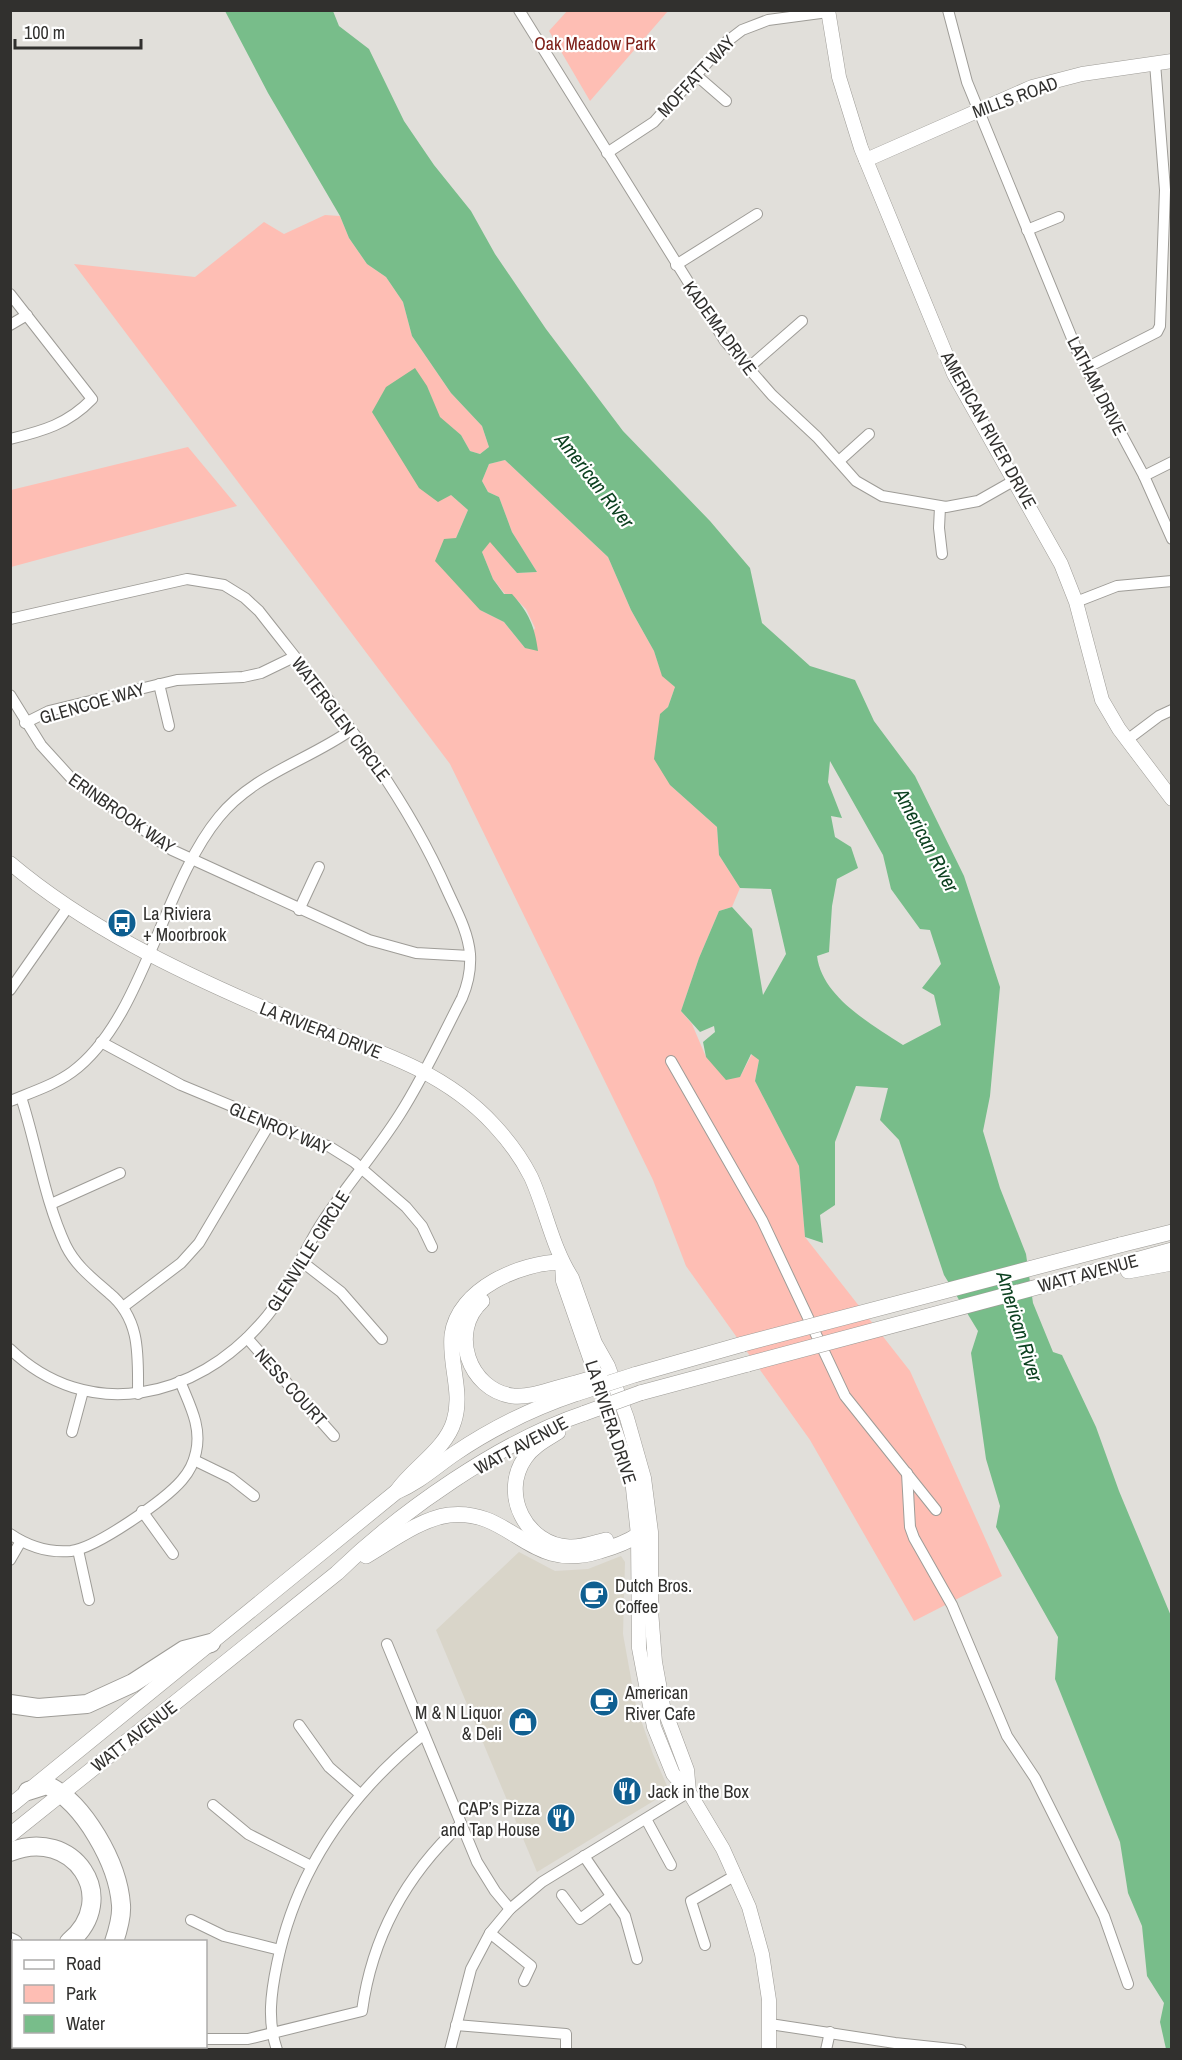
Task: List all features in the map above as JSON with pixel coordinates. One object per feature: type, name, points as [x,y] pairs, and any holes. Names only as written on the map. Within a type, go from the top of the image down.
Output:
[{"type":"highway","points":[[10,1704],[38,1708],[87,1704],[133,1683],[184,1650],[211,1643]]},
{"type":"highway","points":[[28,1791],[47,1785],[63,1793],[90,1828],[112,1867],[121,1904],[114,1940]]},
{"type":"highway","points":[[10,1852],[31,1845],[45,1845],[65,1853],[89,1880],[91,1896],[84,1926],[70,1940]]},
{"type":"main road","name":"WATT AVENUE","points":[[10,1806],[396,1492],[415,1484],[453,1455],[486,1436],[577,1388],[633,1371],[702,1355],[1169,1232]]},
{"type":"main road","name":"WATT AVENUE","points":[[10,1835],[337,1573],[362,1548],[455,1481],[558,1422],[640,1393],[1071,1278],[1127,1266],[1172,1251]]},
{"type":"main road","points":[[396,1492],[408,1474],[442,1443],[454,1424],[458,1402],[452,1336],[456,1317],[477,1293],[496,1281],[542,1262],[562,1262]]},
{"type":"main road","points":[[562,1262],[545,1271],[504,1286],[477,1305],[466,1334],[466,1354],[477,1376],[488,1387],[500,1392],[514,1396],[577,1388]]},
{"type":"main road","points":[[1127,1266],[1172,1263]]},
{"type":"main road","points":[[585,1413],[542,1442],[527,1455],[521,1464],[516,1480],[516,1503],[522,1519],[543,1539],[571,1547],[625,1535],[639,1535]]},
{"type":"main road","points":[[337,1573],[412,1530],[448,1515],[468,1515],[490,1520],[541,1551],[570,1558],[626,1543],[639,1535]]},
{"type":"street","name":"KADEMA DRIVE","points":[[519,10],[710,319],[747,369],[860,485],[876,494],[940,507],[959,506],[978,501],[1014,480]]},
{"type":"street","name":"LATHAM DRIVE","points":[[948,10],[957,51],[978,110],[1027,230],[1086,368],[1144,476],[1172,539]]},
{"type":"street","name":"MOFFATT WAY","points":[[607,153],[654,122],[725,43],[742,30],[768,20],[828,11]]},
{"type":"street","name":"AMERICAN RIVER DRIVE","points":[[828,11],[839,77],[866,160],[954,374],[1049,539],[1076,602],[1096,686],[1109,714],[1172,799]]},
{"type":"street","name":"MILLS ROAD","points":[[866,160],[1032,87],[1082,74],[1172,61]]},
{"type":"street","points":[[1086,368],[1156,332],[1160,326],[1165,190],[1155,63]]},
{"type":"street","points":[[696,75],[726,101]]},
{"type":"street","points":[[676,266],[757,214]]},
{"type":"street","points":[[1027,230],[1059,217]]},
{"type":"street","points":[[10,294],[92,399],[79,413],[58,426],[10,439]]},
{"type":"street","points":[[10,326],[27,315]]},
{"type":"street","points":[[747,369],[802,321]]},
{"type":"street","points":[[839,461],[869,434]]},
{"type":"street","points":[[1144,476],[1172,462]]},
{"type":"street","points":[[940,507],[939,528],[942,554]]},
{"type":"street","name":"WATERGLEN CIRCLE","points":[[10,619],[175,580],[200,579],[224,585],[245,598],[294,657],[397,792],[425,842],[465,932],[470,956],[464,993],[424,1071]]},
{"type":"street","points":[[1076,602],[1117,586],[1172,581]]},
{"type":"street","name":"GLENCOE WAY","points":[[26,723],[49,711],[159,684],[189,678],[243,677],[273,669],[294,657]]},
{"type":"street","name":"GLENCOE WAY","points":[[159,684],[170,726]]},
{"type":"street","name":"ERINBROOK WAY","points":[[10,695],[41,745],[71,778],[157,841],[192,860],[336,927],[397,948],[429,954],[470,956]]},
{"type":"street","points":[[1127,740],[1159,716],[1172,710]]},
{"type":"street","points":[[138,1394],[138,1344],[132,1324],[123,1307],[76,1262],[64,1242],[16,1099],[62,1079],[84,1062],[101,1042],[124,1004],[192,860],[219,817],[244,793],[278,770],[312,754],[351,730]]},
{"type":"street","name":"LA RIVIERA DRIVE","points":[[10,863],[68,907],[115,938],[266,1009],[424,1071],[477,1107],[511,1146],[531,1179],[562,1262],[572,1278],[595,1343],[608,1366],[634,1438],[644,1478],[651,1532],[652,1644],[657,1679],[668,1721],[687,1770],[689,1792]]},
{"type":"street","points":[[299,910],[319,867]]},
{"type":"street","points":[[10,990],[68,907]]},
{"type":"street","name":"GLENROY WAY","points":[[101,1042],[181,1085],[330,1147],[361,1169],[415,1217],[432,1247]]},
{"type":"street","points":[[671,1061],[762,1220],[845,1396],[936,1510]]},
{"type":"street","name":"GLENVILLE CIRCLE","points":[[10,1349],[46,1377],[83,1391],[111,1395],[138,1394],[180,1382],[220,1359],[247,1338],[276,1304],[321,1223],[401,1112],[424,1071]]},
{"type":"street","points":[[123,1307],[181,1263],[199,1243],[270,1123]]},
{"type":"street","points":[[51,1204],[120,1173]]},
{"type":"street","points":[[301,1261],[341,1292],[382,1339]]},
{"type":"street","name":"LA RIVIERA DRIVE","points":[[562,1262],[563,1281],[627,1461],[636,1502],[639,1535],[637,1603],[642,1671],[658,1739],[673,1774],[689,1792],[736,1875],[759,1942],[769,2000],[769,2049]]},
{"type":"street","name":"NESS COURT","points":[[247,1338],[334,1436]]},
{"type":"street","points":[[10,1534],[21,1541],[52,1551],[78,1550],[100,1541],[181,1481],[194,1460],[197,1427],[180,1382]]},
{"type":"street","points":[[72,1432],[83,1391]]},
{"type":"street","points":[[194,1460],[231,1478],[254,1496]]},
{"type":"street","points":[[907,1473],[910,1527],[914,1538],[952,1605],[1007,1736],[1035,1778],[1104,1916],[1128,1984]]},
{"type":"street","points":[[142,1511],[173,1554]]},
{"type":"street","points":[[10,1560],[21,1541]]},
{"type":"street","points":[[78,1550],[89,1600]]},
{"type":"street","points":[[387,1644],[485,1877],[510,1909]]},
{"type":"street","points":[[642,1671],[651,1683],[657,1712],[668,1721]]},
{"type":"street","points":[[299,1725],[329,1767],[360,1794]]},
{"type":"street","points":[[277,2049],[273,2034],[271,2001],[279,1950],[292,1910],[311,1866],[342,1816],[360,1794],[397,1756],[424,1734]]},
{"type":"street","points":[[450,2049],[471,1969],[490,1933],[510,1909],[542,1882],[689,1792]]},
{"type":"street","points":[[213,1805],[248,1834],[311,1866]]},
{"type":"street","points":[[646,1819],[671,1865]]},
{"type":"street","points":[[207,2038],[234,2040],[273,2034],[362,2011],[374,1956],[393,1910],[420,1867],[461,1824]]},
{"type":"street","points":[[584,1856],[625,1916],[637,1959]]},
{"type":"street","points":[[705,1945],[691,1901],[736,1875]]},
{"type":"street","points":[[562,1895],[580,1919],[610,1897]]},
{"type":"street","points":[[191,1920],[224,1936],[279,1950]]},
{"type":"street","points":[[490,1933],[531,1966],[524,1981]]},
{"type":"street","points":[[770,2024],[830,2032],[895,2046],[961,2049]]},
{"type":"street","points":[[456,2025],[566,2034],[566,2049]]},
{"type":"street","points":[[826,2049],[830,2032]]},
{"type":"shaded area","points":[[519,1552],[555,1571],[588,1569],[621,1556],[625,1562],[623,1634],[636,1706],[668,1788],[665,1794],[537,1872],[436,1630]]},
{"type":"green space","name":"Oak Meadow Park","points":[[568,10],[668,11],[590,101],[549,31]]},
{"type":"green space","points":[[325,215],[340,216],[349,238],[367,264],[386,277],[403,302],[412,336],[451,393],[482,426],[489,447],[480,454],[470,451],[461,435],[439,417],[427,386],[451,495],[468,510],[456,538],[480,610],[504,622],[525,648],[535,628],[526,609],[512,595],[505,594],[493,579],[482,552],[490,541],[517,573],[537,572],[512,532],[499,497],[488,492],[482,481],[489,464],[505,460],[608,557],[631,610],[654,651],[662,675],[675,687],[668,707],[660,715],[670,785],[717,827],[719,855],[740,888],[732,907],[719,911],[699,958],[681,1011],[692,1024],[706,1057],[740,1077],[752,1054],[759,1060],[755,1081],[799,1166],[805,1237],[910,1371],[1002,1576],[914,1621],[810,1440],[686,1266],[653,1180],[450,764],[74,264],[195,277],[264,222],[284,234]]},
{"type":"green space","points":[[188,447],[237,506],[11,567],[11,490]]},
{"type":"water","name":"American River","points":[[225,11],[333,11],[339,26],[369,49],[404,121],[434,165],[471,211],[495,254],[546,329],[623,431],[710,521],[750,568],[762,623],[810,666],[855,680],[874,721],[915,776],[964,876],[1000,987],[990,1096],[983,1131],[1000,1188],[1026,1254],[1033,1303],[1053,1352],[1062,1355],[1096,1427],[1119,1491],[1171,1616],[1171,2049],[1166,2049],[1160,2022],[1164,2003],[1147,1976],[1142,1926],[1128,1893],[1120,1842],[1055,1679],[1058,1637],[996,1527],[1000,1506],[986,1459],[971,1353],[978,1331],[944,1275],[899,1140],[880,1120],[888,1088],[856,1086],[835,1142],[835,1205],[820,1215],[823,1243],[805,1237],[799,1166],[755,1081],[759,1060],[751,1054],[740,1077],[726,1080],[706,1057],[703,1042],[715,1032],[714,1026],[700,1032],[681,1011],[699,958],[719,911],[732,907],[752,929],[763,995],[786,954],[771,889],[740,888],[719,855],[717,827],[670,785],[654,759],[660,714],[668,707],[675,687],[662,676],[654,651],[631,610],[608,557],[505,460],[489,464],[482,481],[488,492],[499,497],[512,532],[537,572],[517,573],[490,542],[482,552],[493,579],[504,594],[512,594],[527,614],[533,627],[538,651],[525,648],[504,622],[480,610],[435,561],[444,539],[456,538],[468,510],[451,495],[438,502],[419,488],[372,412],[386,387],[415,368],[427,386],[440,417],[461,435],[470,451],[480,454],[489,447],[482,426],[451,393],[412,336],[403,302],[386,277],[367,264],[349,238],[340,216],[268,93]],"holes":[[[830,761],[883,855],[891,889],[920,929],[930,930],[941,964],[922,988],[934,995],[941,1025],[903,1045],[863,1018],[838,997],[821,971],[817,956],[829,952],[832,906],[837,879],[858,868],[851,847],[835,837],[831,816],[842,818],[828,782]]]},
{"type":"place","name":"La Riviera + Moorbrook","points":[[122,923]]},
{"type":"place","name":"Dutch Bros. Coffee","points":[[594,1595]]},
{"type":"place","name":"American River Cafe","points":[[604,1702]]},
{"type":"place","name":"M & N Liquor & Deli","points":[[523,1722]]},
{"type":"place","name":"Jack in the Box","points":[[627,1791]]},
{"type":"place","name":"CAP’s Pizza and Tap House","points":[[561,1818]]}]
